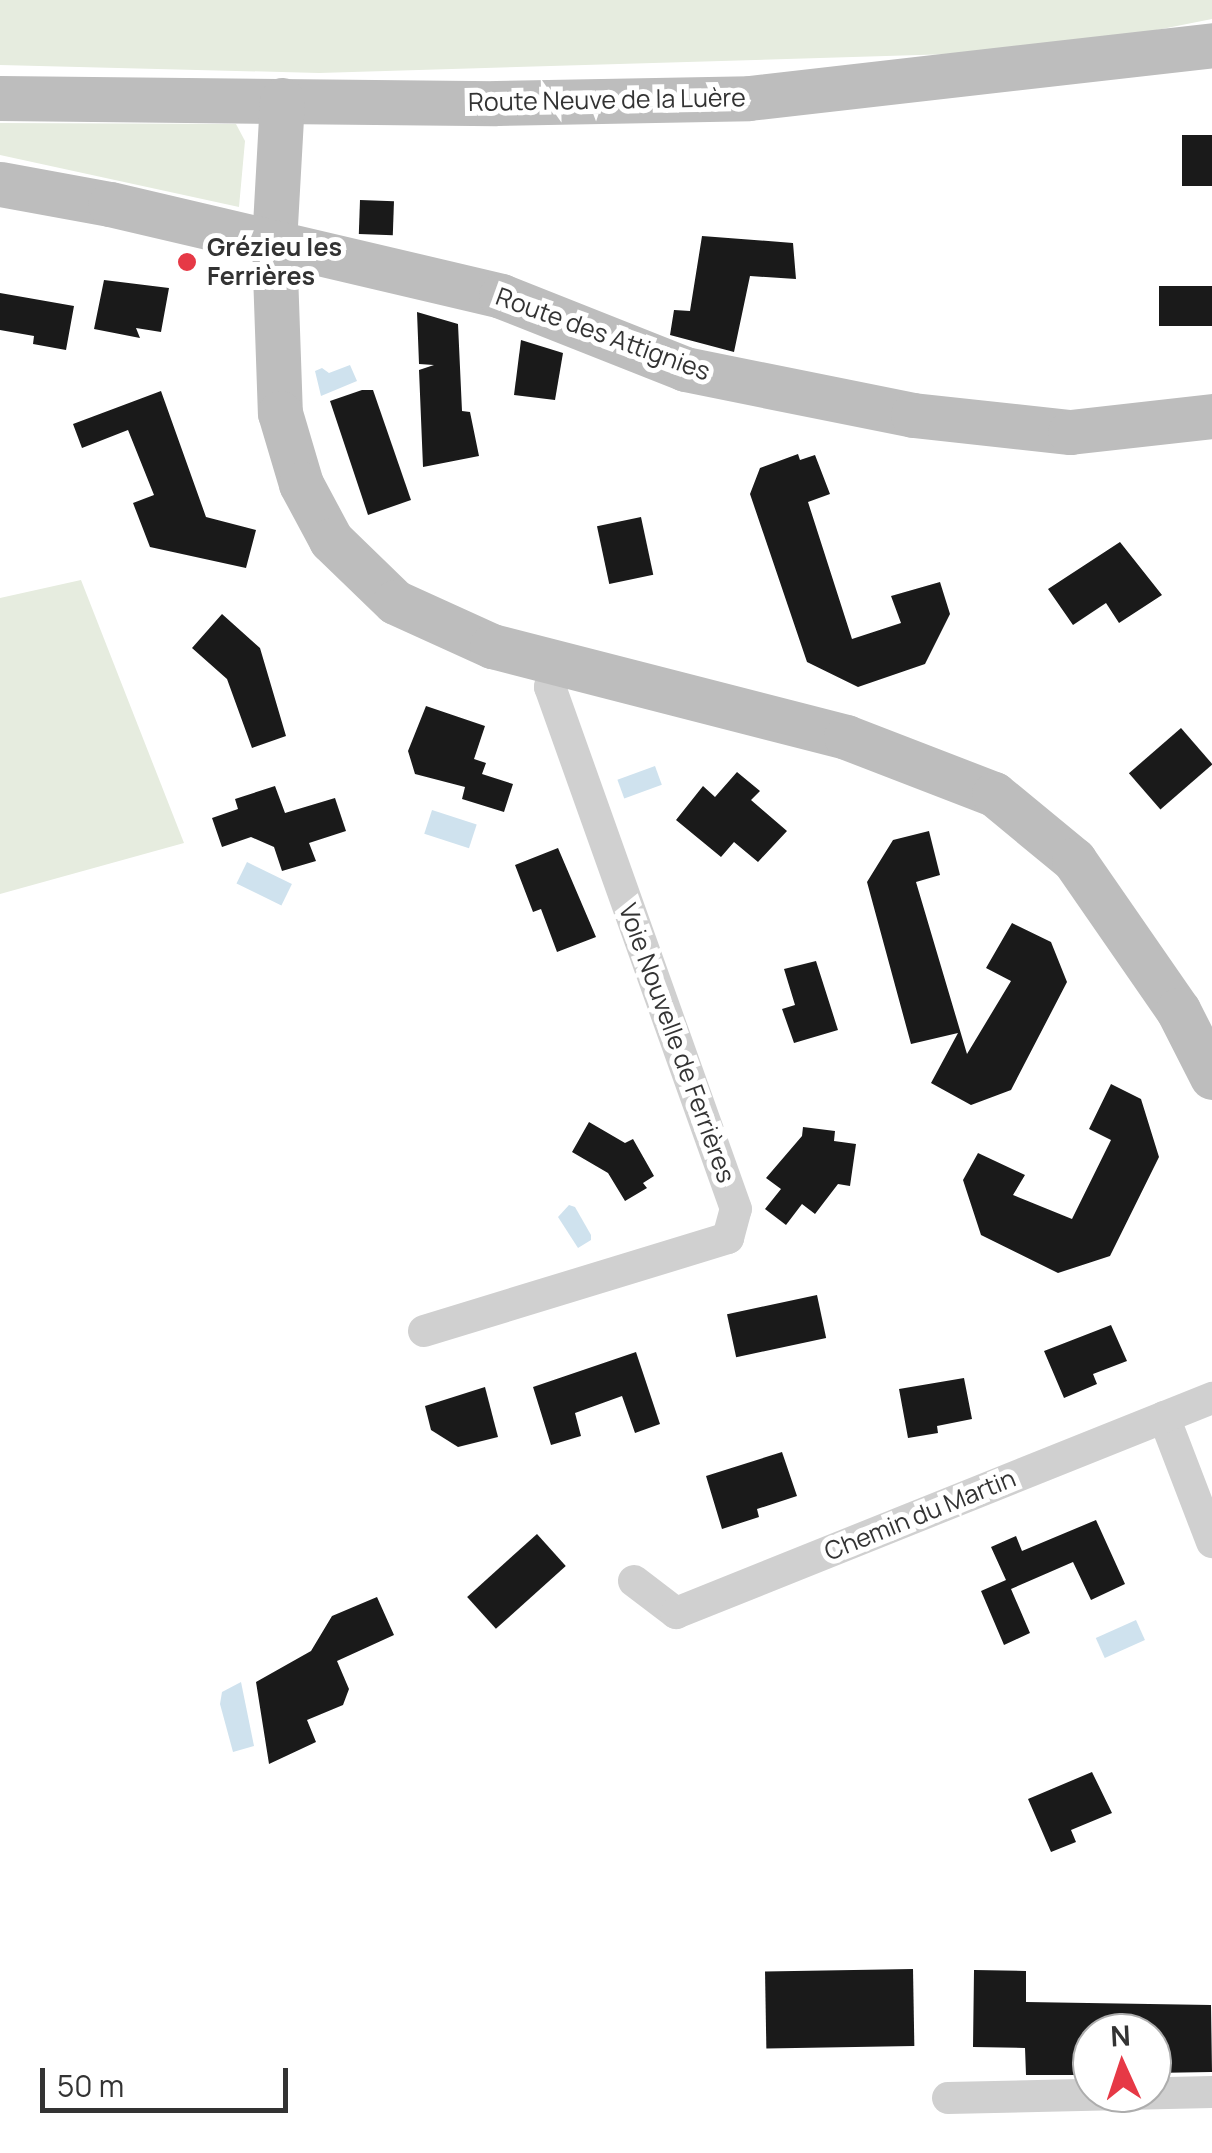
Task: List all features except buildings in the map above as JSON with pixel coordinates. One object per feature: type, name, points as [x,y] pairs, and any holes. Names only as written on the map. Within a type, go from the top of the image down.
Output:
[{"type":"street","name":"Route Neuve de la Luère","points":[[0,98],[496,103],[749,98],[1212,45]]},
{"type":"street","points":[[282,100],[274,244],[280,413],[301,484],[331,540],[395,602],[492,646],[846,737],[994,794],[1074,860],[1178,1010],[1212,1077]]},
{"type":"street","name":"Route des Attignies","points":[[0,184],[110,204],[501,296],[685,369],[913,414],[1070,432],[1212,416]]},
{"type":"street","name":"Voie Nouvelle de Ferrières","points":[[424,1330],[728,1238],[736,1208],[550,687],[555,662]]},
{"type":"street","name":"Chemin du Martin","points":[[634,1582],[676,1613],[1212,1398]]},
{"type":"street","points":[[1164,1417],[1212,1542]]},
{"type":"street","points":[[948,2098],[1212,2092]]},
{"type":"shaded area","points":[[0,0],[1212,0],[1212,19],[1051,51],[319,73],[0,65]]},
{"type":"shaded area","points":[[0,123],[236,124],[245,141],[239,207],[0,155]]},
{"type":"shaded area","points":[[81,580],[184,843],[0,894],[0,598]]},
{"type":"water","points":[[350,365],[357,381],[321,396],[315,371],[322,368],[329,373]]},
{"type":"water","points":[[655,766],[662,785],[624,798],[617,780]]},
{"type":"water","points":[[432,810],[477,825],[469,848],[424,834]]},
{"type":"water","points":[[247,862],[292,884],[281,905],[236,884]]},
{"type":"water","points":[[569,1205],[575,1207],[591,1235],[591,1240],[578,1248],[558,1217]]},
{"type":"water","points":[[1136,1620],[1145,1640],[1105,1658],[1096,1638]]},
{"type":"water","points":[[241,1682],[254,1746],[233,1752],[220,1704],[222,1692]]},
{"type":"place","name":"Grézieu les Ferrières","points":[[187,262]]}]
